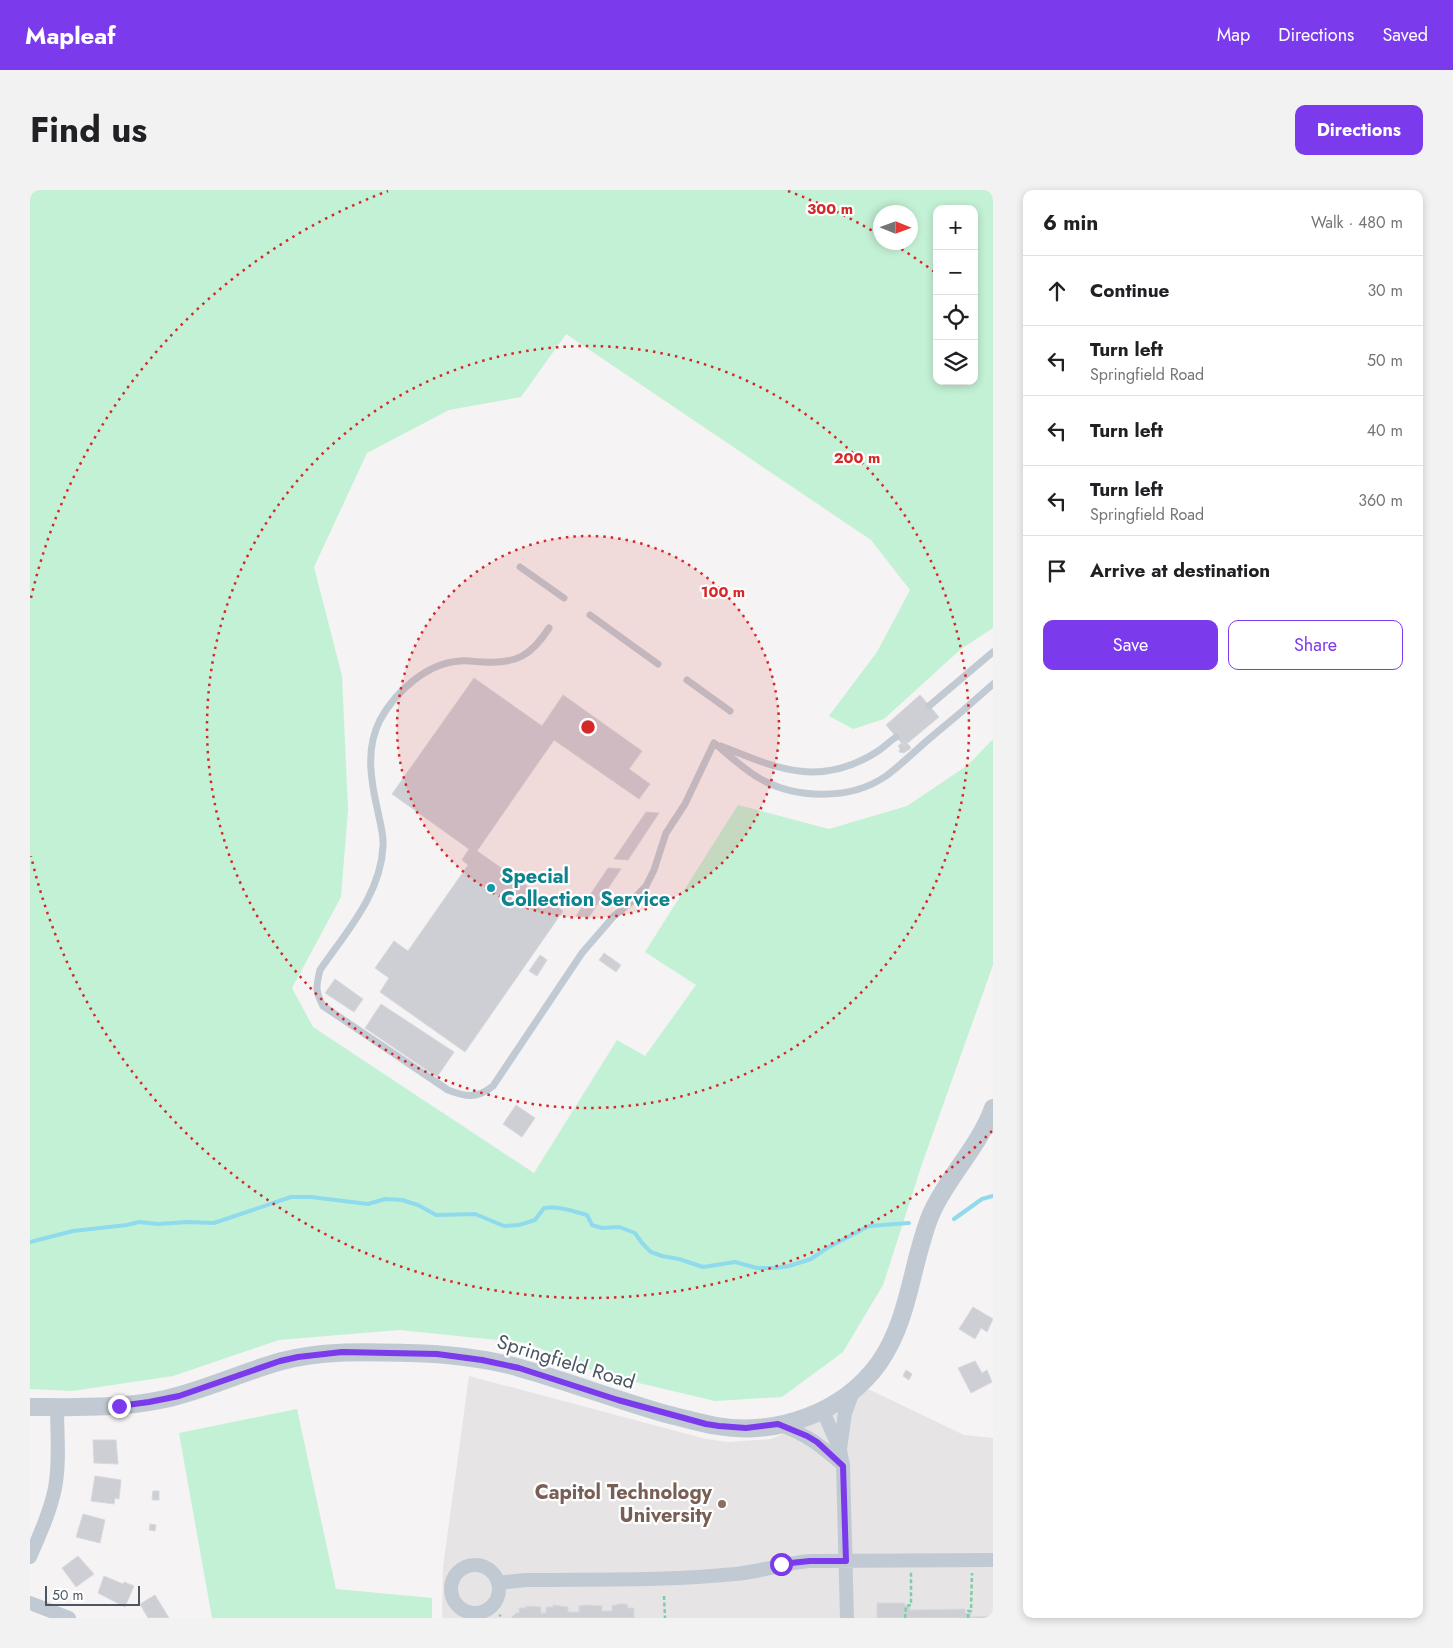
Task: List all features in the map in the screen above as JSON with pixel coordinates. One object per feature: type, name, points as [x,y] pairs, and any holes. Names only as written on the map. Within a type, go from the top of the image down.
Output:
[{"type":"street","name":"Springfield Road","points":[[30,1407],[119,1406],[163,1399],[198,1390],[280,1361],[342,1352],[413,1353],[462,1357],[500,1363],[618,1400],[719,1426],[746,1428],[778,1424],[810,1416],[823,1411],[853,1390],[880,1362],[894,1336],[932,1212],[973,1148],[993,1108]]},
{"type":"street","points":[[840,1450],[845,1412],[853,1390]]},
{"type":"street","points":[[30,1557],[45,1522],[55,1487],[57,1407]]},
{"type":"street","points":[[823,1411],[840,1450],[843,1466],[847,1618]]},
{"type":"street","points":[[778,1424],[817,1442],[843,1466]]},
{"type":"street","points":[[498,1583],[525,1580],[720,1576],[746,1573],[794,1562],[993,1560]]},
{"type":"street","points":[[466,1566],[482,1566],[490,1570],[495,1576],[498,1583],[498,1598],[488,1610],[465,1615],[453,1600],[451,1584],[459,1570],[466,1566]]},
{"type":"street","points":[[30,1603],[69,1618]]},
{"type":"lane","points":[[520,567],[564,598]]},
{"type":"lane","points":[[590,615],[658,664]]},
{"type":"lane","points":[[549,628],[540,643],[523,657],[507,662],[460,661],[438,666],[417,678],[397,696],[380,720],[369,764],[383,846],[378,872],[369,899],[320,970],[316,994],[323,1006],[448,1090],[463,1096],[475,1096],[485,1093],[493,1086],[582,953],[614,916],[646,886],[654,870],[666,833],[685,804],[714,743]]},
{"type":"lane","points":[[930,706],[993,652]]},
{"type":"lane","points":[[686,680],[730,711]]},
{"type":"lane","points":[[714,743],[758,778],[789,790],[815,795],[862,788],[884,777],[993,684]]},
{"type":"lane","points":[[714,743],[772,766],[810,772],[831,770],[849,765],[874,753],[896,737]]},
{"type":"path","points":[[905,1618],[906,1606],[911,1605],[911,1560]]},
{"type":"path","points":[[968,1618],[968,1611],[971,1611],[971,1560]]},
{"type":"path","points":[[664,1596],[665,1618]]},
{"type":"shaded area","name":"Capitol Technology University","points":[[469,1376],[706,1439],[728,1442],[771,1439],[831,1414],[868,1389],[964,1435],[993,1438],[993,1618],[442,1618],[443,1567]]},
{"type":"green space","points":[[30,190],[993,190],[993,628],[961,649],[884,719],[853,729],[829,716],[877,652],[910,590],[871,540],[566,334],[521,397],[449,410],[367,453],[314,567],[342,676],[348,809],[341,897],[292,988],[313,1027],[534,1173],[617,1040],[645,1056],[696,985],[645,952],[738,805],[829,829],[907,806],[968,765],[993,739],[993,965],[922,1164],[883,1285],[843,1352],[782,1397],[715,1401],[601,1374],[527,1343],[399,1330],[279,1340],[173,1376],[72,1391],[30,1389]]},
{"type":"green space","points":[[297,1409],[336,1589],[432,1598],[432,1618],[212,1618],[179,1433]]},
{"type":"building","name":"Special Collection Service","points":[[474,678],[542,726],[563,695],[642,751],[629,769],[650,784],[639,799],[554,740],[477,851],[563,911],[465,1052],[380,992],[389,978],[375,968],[394,941],[408,951],[468,865],[462,860],[469,849],[392,794]]},
{"type":"building","points":[[920,695],[939,717],[904,746],[886,725]]},
{"type":"building","points":[[905,740],[911,748],[904,753],[899,752],[900,748],[898,746]]},
{"type":"building","points":[[646,812],[659,813],[628,860],[614,859]]},
{"type":"building","points":[[608,868],[621,869],[589,917],[576,916]]},
{"type":"building","points":[[604,953],[621,965],[616,972],[599,960]]},
{"type":"building","points":[[540,955],[547,960],[537,976],[529,971]]},
{"type":"building","points":[[335,979],[363,999],[354,1012],[325,993]]},
{"type":"building","points":[[381,1004],[454,1052],[437,1077],[365,1028]]},
{"type":"building","points":[[516,1105],[535,1118],[522,1137],[503,1124]]},
{"type":"building","points":[[973,1307],[993,1319],[987,1332],[981,1328],[975,1339],[959,1329]]},
{"type":"building","points":[[975,1361],[982,1373],[987,1370],[992,1382],[971,1393],[958,1368]]},
{"type":"building","points":[[906,1370],[912,1374],[909,1380],[903,1376]]},
{"type":"building","points":[[93,1440],[116,1440],[118,1464],[94,1463]]},
{"type":"building","points":[[95,1476],[121,1480],[119,1499],[115,1498],[114,1504],[91,1501]]},
{"type":"building","points":[[153,1491],[159,1491],[159,1500],[152,1500]]},
{"type":"building","points":[[83,1514],[105,1520],[100,1543],[76,1537]]},
{"type":"building","points":[[150,1524],[156,1525],[155,1531],[149,1530]]},
{"type":"building","points":[[78,1556],[94,1574],[76,1587],[62,1568]]},
{"type":"building","points":[[104,1576],[123,1584],[124,1582],[134,1586],[125,1607],[98,1593]]},
{"type":"building","points":[[155,1595],[169,1618],[148,1618],[140,1604]]},
{"type":"building","points":[[877,1603],[905,1603],[905,1606],[910,1606],[910,1610],[965,1609],[965,1613],[971,1613],[971,1617],[993,1616],[993,1618],[877,1618]]},
{"type":"building","points":[[627,1604],[628,1608],[634,1608],[634,1618],[511,1618],[516,1613],[519,1613],[519,1608],[526,1608],[526,1606],[541,1607],[541,1613],[546,1613],[546,1607],[553,1607],[553,1605],[568,1607],[568,1612],[579,1612],[579,1606],[602,1606],[602,1611],[612,1611],[612,1606]]},
{"type":"waterway","points":[[954,1219],[982,1199],[993,1196]]},
{"type":"waterway","points":[[30,1242],[73,1231],[139,1222],[158,1224],[214,1223],[291,1197],[311,1197],[368,1204],[385,1199],[402,1200],[418,1205],[436,1215],[475,1214],[504,1226],[519,1225],[535,1220],[544,1208],[561,1208],[587,1215],[592,1225],[602,1228],[619,1227],[635,1233],[651,1252],[662,1256],[679,1259],[703,1267],[735,1262],[757,1268],[776,1268],[811,1259],[827,1248],[869,1226],[909,1223]]},
{"type":"place","name":"Special Collection Service","points":[[491,888]]},
{"type":"place","name":"Capitol Technology University","points":[[722,1504]]},
{"type":"route","points":[[119,1406],[179,1396],[280,1361],[298,1357],[342,1352],[413,1353],[437,1354],[500,1363],[618,1400],[685,1419],[719,1426],[746,1428],[778,1424],[800,1432],[817,1442],[843,1466],[846,1561],[810,1561],[781,1564]]}]
